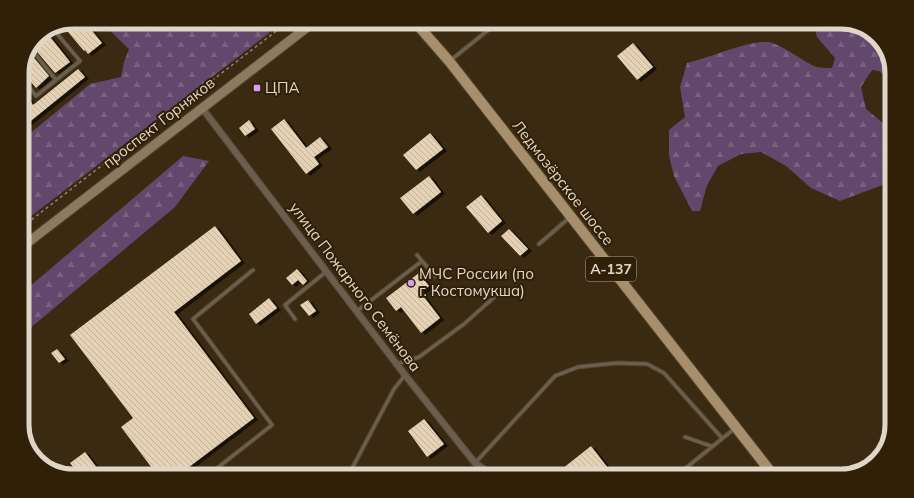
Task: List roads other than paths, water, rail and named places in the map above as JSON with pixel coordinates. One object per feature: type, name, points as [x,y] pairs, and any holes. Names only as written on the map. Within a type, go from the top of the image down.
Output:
[{"type":"main road","name":"проспект Горняков","points":[[29,242],[305,29]]},
{"type":"main road","name":"Ледмозёрское шоссе","points":[[421,29],[449,62],[769,469]]},
{"type":"street","name":"улица Пожарного Семёнова","points":[[202,108],[405,375],[475,463],[484,469]]},
{"type":"lane","points":[[449,62],[489,29]]},
{"type":"lane","points":[[29,87],[36,96],[80,61],[56,32]]},
{"type":"lane","points":[[35,53],[56,80]]},
{"type":"lane","points":[[539,244],[570,217]]},
{"type":"lane","points":[[417,255],[435,276]]},
{"type":"lane","points":[[357,312],[422,261]]},
{"type":"lane","points":[[216,469],[272,425],[193,318],[253,270]]},
{"type":"lane","points":[[295,319],[285,305],[327,271]]},
{"type":"lane","points":[[397,364],[419,356],[464,324],[499,294]]},
{"type":"lane","points":[[475,463],[555,376],[578,366],[617,362],[647,364],[664,373],[722,438]]},
{"type":"lane","points":[[352,469],[394,389],[405,375]]},
{"type":"lane","points":[[684,469],[736,427]]},
{"type":"lane","points":[[685,437],[711,446]]},
{"type":"place","name":"ЦПА","points":[[257,88]]},
{"type":"place","name":"МЧС России (по г. Костомукша)","points":[[411,283]]}]
